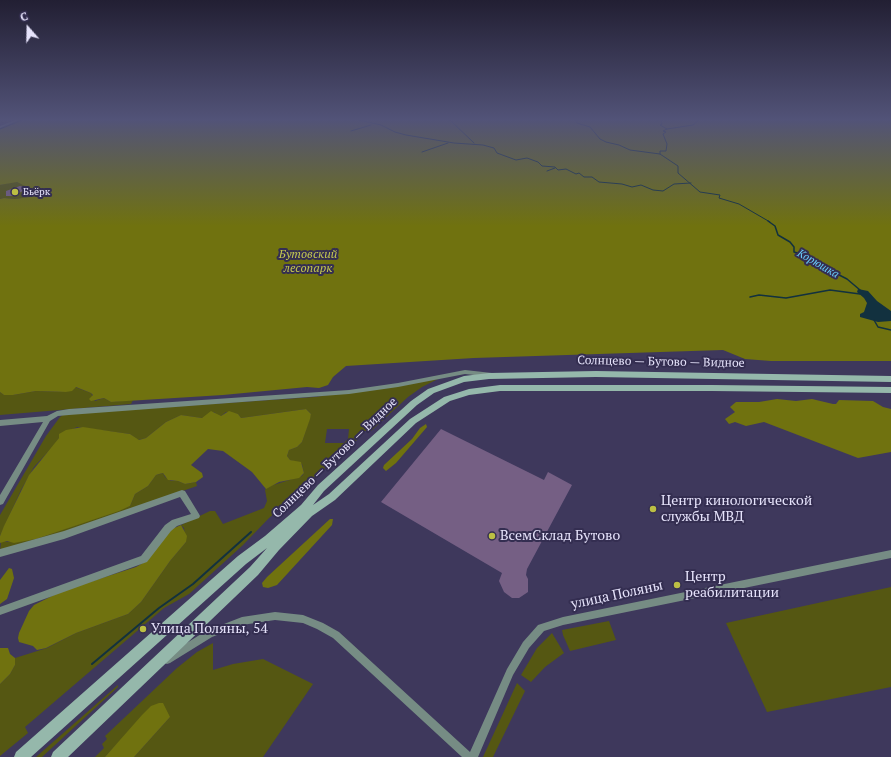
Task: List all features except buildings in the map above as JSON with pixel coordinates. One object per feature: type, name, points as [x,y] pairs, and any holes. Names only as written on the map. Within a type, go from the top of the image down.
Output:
[{"type":"main road","name":"Солнцево — Бутово — Видное","points":[[21,757],[242,560],[269,540],[304,508],[321,488],[414,403],[430,391],[450,383],[471,378],[500,376],[619,374],[891,379]]},
{"type":"main road","name":"Солнцево — Бутово — Видное","points":[[58,757],[254,571],[275,546],[309,513],[332,497],[413,421],[433,407],[454,396],[500,388],[891,390]]},
{"type":"street","points":[[0,423],[48,419],[63,412],[348,392],[391,386],[465,372],[500,376]]},
{"type":"street","points":[[0,502],[48,419]]},
{"type":"street","points":[[0,553],[58,536],[182,493],[196,516],[175,523],[168,528],[144,559],[0,611]]},
{"type":"street","name":"улица Поляны","points":[[473,757],[513,667],[526,645],[541,628],[571,619],[891,554]]},
{"type":"street","points":[[146,674],[197,641],[229,625],[248,619],[266,616],[284,616],[303,619],[336,635],[469,757]]},
{"type":"shaded area","points":[[13,182],[38,188],[31,197],[0,199],[0,185]]},
{"type":"shaded area","points":[[438,379],[422,387],[408,397],[371,431],[363,431],[358,439],[269,518],[243,545],[189,594],[164,608],[25,727],[28,733],[0,756],[0,684],[10,674],[15,665],[15,658],[47,648],[76,633],[128,614],[141,602],[170,561],[186,542],[184,528],[181,525],[210,511],[215,511],[223,524],[264,508],[267,501],[265,490],[267,487],[302,476],[304,473],[302,464],[290,460],[287,456],[289,450],[297,447],[302,442],[311,414],[306,409],[241,418],[238,414],[226,412],[221,416],[218,416],[214,412],[202,418],[181,415],[166,422],[146,438],[138,440],[130,434],[77,427],[59,436],[56,443],[34,467],[21,490],[0,536],[0,515],[46,436],[60,417],[64,414],[315,397]],"holes":[[[327,429],[349,429],[348,439],[344,443],[325,443]]]},
{"type":"shaded area","points":[[75,387],[91,393],[95,401],[104,398],[111,402],[133,400],[131,404],[0,415],[0,392],[4,395],[13,395],[36,391],[66,392]]},
{"type":"shaded area","points":[[163,473],[165,477],[171,481],[178,481],[185,484],[196,482],[197,486],[58,534],[0,551],[1,541],[10,542],[36,539],[130,506],[135,494],[148,486],[156,475]]},
{"type":"shaded area","points":[[891,587],[891,687],[767,712],[726,623]]},
{"type":"shaded area","points":[[609,621],[616,640],[570,651],[562,630]]},
{"type":"shaded area","points":[[552,633],[564,653],[545,667],[531,682],[521,675],[537,648]]},
{"type":"shaded area","points":[[213,643],[213,670],[233,664],[263,659],[313,684],[263,757],[134,757],[170,717],[116,745],[105,757],[95,757],[104,748],[102,744],[107,739],[105,736],[177,668],[197,652]]},
{"type":"shaded area","points":[[517,683],[525,691],[493,757],[483,757]]},
{"type":"shaded area","points":[[118,685],[118,687],[42,757],[36,757]]},
{"type":"green space","name":"Бутовский лесопарк","points":[[0,155],[891,155],[891,361],[771,361],[745,359],[723,350],[474,358],[346,366],[333,377],[328,385],[319,388],[307,387],[223,395],[111,402],[104,398],[91,401],[89,399],[93,395],[91,393],[76,387],[72,391],[66,392],[36,391],[4,395],[0,392],[0,199],[30,197],[31,192],[37,189],[27,187],[17,182],[0,185]]},
{"type":"green space","points":[[777,399],[796,401],[812,399],[833,404],[836,404],[839,400],[873,401],[883,407],[891,409],[891,452],[858,458],[764,422],[746,426],[735,422],[729,424],[725,419],[735,412],[730,407],[736,402],[759,402]]},
{"type":"green space","points":[[306,409],[311,414],[302,442],[297,447],[289,450],[287,456],[290,460],[301,462],[304,473],[299,478],[279,482],[266,489],[252,472],[223,451],[208,449],[191,465],[202,473],[203,477],[196,482],[185,484],[178,481],[168,480],[163,473],[159,474],[156,475],[148,486],[135,494],[130,506],[119,511],[36,539],[14,543],[7,541],[0,543],[0,536],[4,526],[29,475],[59,438],[59,434],[66,430],[83,427],[130,434],[139,440],[146,438],[166,422],[181,415],[202,418],[211,411],[221,416],[229,411],[238,414],[241,418]]},
{"type":"green space","points":[[426,424],[427,427],[396,463],[386,471],[383,468],[384,465],[412,439],[420,428]]},
{"type":"green space","points":[[330,519],[333,519],[332,525],[277,585],[268,588],[263,587],[262,583],[267,577]]},
{"type":"green space","points":[[181,525],[187,536],[186,542],[170,561],[141,602],[128,614],[76,633],[46,648],[37,650],[33,646],[19,642],[19,633],[29,611],[34,605],[62,591],[136,567],[143,563],[172,529]]},
{"type":"green space","points":[[9,568],[12,569],[14,578],[7,599],[0,604],[0,580]]},
{"type":"green space","points":[[0,648],[8,648],[10,654],[15,658],[15,665],[10,674],[0,684]]},
{"type":"green space","points":[[163,703],[170,717],[134,757],[105,757],[151,706]]},
{"type":"water","points":[[858,289],[868,291],[877,301],[891,311],[891,321],[878,322],[860,317],[860,314],[864,312],[867,303],[857,292]]},
{"type":"waterway","points":[[503,155],[516,160],[527,158],[538,162],[542,166],[555,167],[558,170],[566,169],[576,174],[579,173],[584,177],[592,177],[599,182],[622,184],[632,187],[641,185],[653,190],[663,191],[674,184],[690,183]]},
{"type":"waterway","name":"Корюшка","points":[[662,155],[678,166],[678,173],[690,183]]},
{"type":"waterway","points":[[547,171],[555,168]]},
{"type":"waterway","name":"Корюшка","points":[[690,183],[700,192],[720,195],[719,198],[739,204],[770,222]]},
{"type":"waterway","name":"Корюшка","points":[[768,221],[775,226],[778,235],[790,242],[794,247],[794,252],[808,256],[812,261],[847,279],[860,290]]},
{"type":"waterway","points":[[750,297],[759,295],[786,298],[830,290],[860,294]]},
{"type":"waterway","name":"Корюшка","points":[[874,320],[878,327],[891,330]]},
{"type":"waterway","points":[[92,664],[159,608],[193,584],[251,532]]},
{"type":"place","name":"Бьёрк","points":[[15,192]]},
{"type":"place","name":"Центр кинологической службы МВД","points":[[653,509]]},
{"type":"place","name":"ВсемСклад Бутово","points":[[492,536]]},
{"type":"place","name":"Центр реабилитации","points":[[677,585]]},
{"type":"place","name":"Улица Поляны, 54","points":[[143,629]]}]
